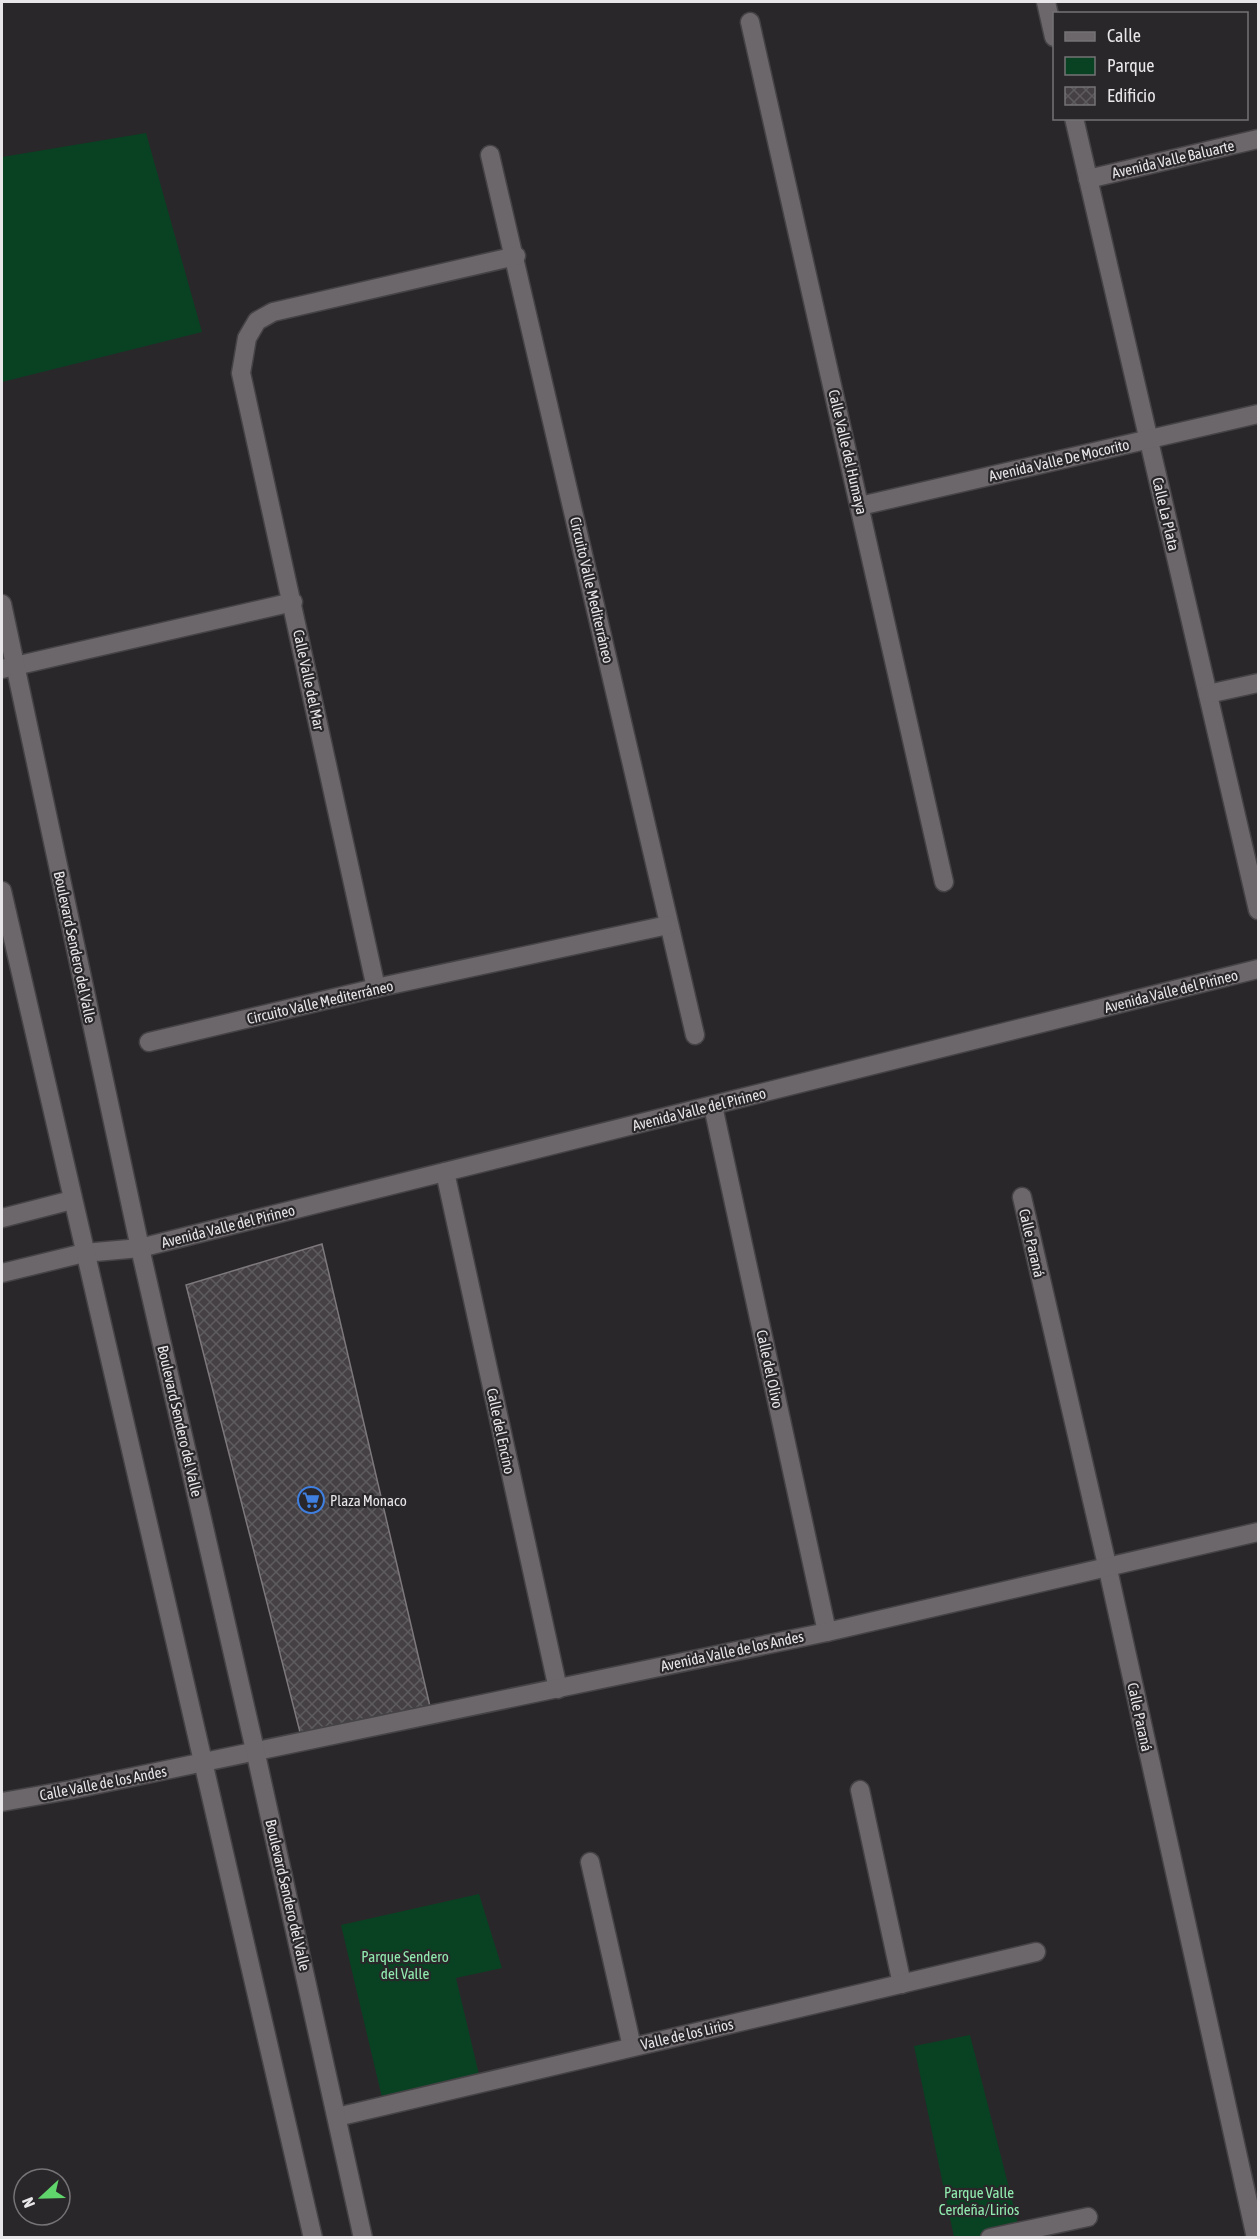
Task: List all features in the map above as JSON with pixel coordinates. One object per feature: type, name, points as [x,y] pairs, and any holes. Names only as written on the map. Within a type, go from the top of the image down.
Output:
[{"type":"street","points":[[1046,2],[1053,33]]},
{"type":"street","name":"Calle Valle del Humaya","points":[[750,22],[944,882]]},
{"type":"street","name":"Calle La Plata","points":[[1074,120],[1258,910]]},
{"type":"street","name":"Avenida Valle Baluarte","points":[[1088,179],[1258,139]]},
{"type":"street","name":"Circuito Valle Mediterráneo","points":[[490,154],[516,256],[668,925],[696,1035]]},
{"type":"street","name":"Calle Valle del Mar","points":[[376,988],[241,373],[247,338],[257,321],[273,312],[516,256]]},
{"type":"street","name":"Avenida Valle De Mocorito","points":[[860,506],[1258,414]]},
{"type":"street","points":[[8,668],[292,602]]},
{"type":"street","name":"Boulevard Sendero del Valle","points":[[2,604],[8,668],[255,1750],[363,2238]]},
{"type":"street","points":[[1208,694],[1258,683]]},
{"type":"street","points":[[2,891],[313,2238]]},
{"type":"street","name":"Circuito Valle Mediterráneo","points":[[149,1042],[376,988],[668,925]]},
{"type":"street","name":"Avenida Valle del Pirineo","points":[[2,1273],[84,1253],[140,1248],[1258,969]]},
{"type":"street","name":"Calle del Olivo","points":[[713,1106],[826,1632]]},
{"type":"street","name":"Calle del Encino","points":[[445,1172],[558,1689]]},
{"type":"street","name":"Calle Paraná","points":[[1022,1197],[1107,1565],[1256,2238]]},
{"type":"street","points":[[2,1218],[72,1200]]},
{"type":"street","name":"Avenida Valle de los Andes","points":[[204,1762],[826,1632],[1107,1565],[1258,1532]]},
{"type":"street","name":"Calle Valle de los Andes","points":[[2,1802],[204,1762]]},
{"type":"street","points":[[860,1790],[902,1984]]},
{"type":"street","points":[[590,1862],[632,2047]]},
{"type":"street","name":"Valle de los Lirios","points":[[337,2117],[1036,1952]]},
{"type":"street","points":[[990,2238],[1088,2217]]},
{"type":"green space","points":[[146,133],[202,332],[2,382],[2,157]]},
{"type":"green space","name":"Parque Sendero del Valle","points":[[479,1894],[502,1968],[456,1978],[481,2083],[385,2110],[341,1925]]},
{"type":"green space","name":"Parque Valle Cerdeña/Lirios","points":[[970,2035],[1020,2231],[992,2237],[954,2237],[914,2046]]},
{"type":"building","name":"Plaza Monaco","points":[[322,1244],[432,1715],[302,1740],[186,1285]]},
{"type":"place","name":"Plaza Monaco","points":[[311,1500]]}]
